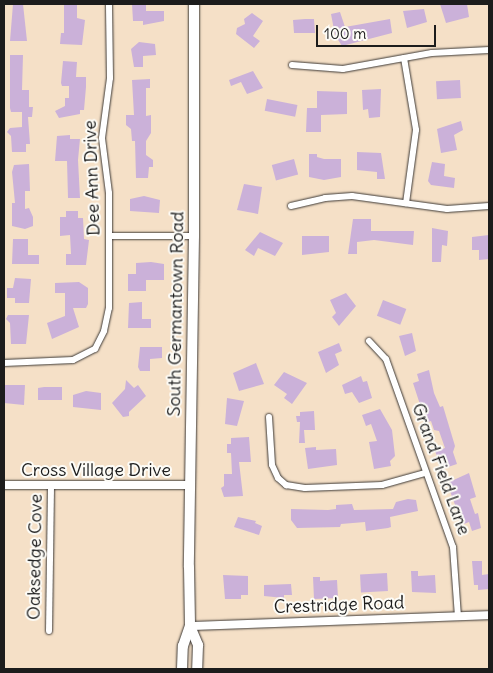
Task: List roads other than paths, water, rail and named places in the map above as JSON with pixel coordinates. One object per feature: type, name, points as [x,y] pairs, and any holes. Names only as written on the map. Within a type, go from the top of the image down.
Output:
[{"type":"main road","name":"South Germantown Road","points":[[182,669],[183,646],[190,626],[189,485],[194,236],[194,4]]},
{"type":"main road","name":"South Germantown Road","points":[[190,626],[198,645],[197,669]]},
{"type":"street","name":"Dee Ann Drive","points":[[4,363],[61,363],[95,348],[104,331],[108,315],[109,236],[108,182],[102,138],[110,78],[109,4]]},
{"type":"street","points":[[292,65],[343,69],[432,53],[489,50]]},
{"type":"street","points":[[404,58],[416,130],[406,203]]},
{"type":"street","points":[[291,206],[325,198],[352,196],[447,209],[489,206]]},
{"type":"street","points":[[109,236],[194,236]]},
{"type":"street","name":"Grand Field Lane","points":[[369,341],[386,359],[454,553],[458,616]]},
{"type":"street","points":[[270,418],[272,465],[281,482],[298,488],[375,485],[425,473]]},
{"type":"street","name":"Oaksedge Cove","points":[[49,631],[51,484]]},
{"type":"street","name":"Cross Village Drive","points":[[4,485],[189,485]]},
{"type":"street","name":"Crestridge Road","points":[[190,626],[489,615]]}]
